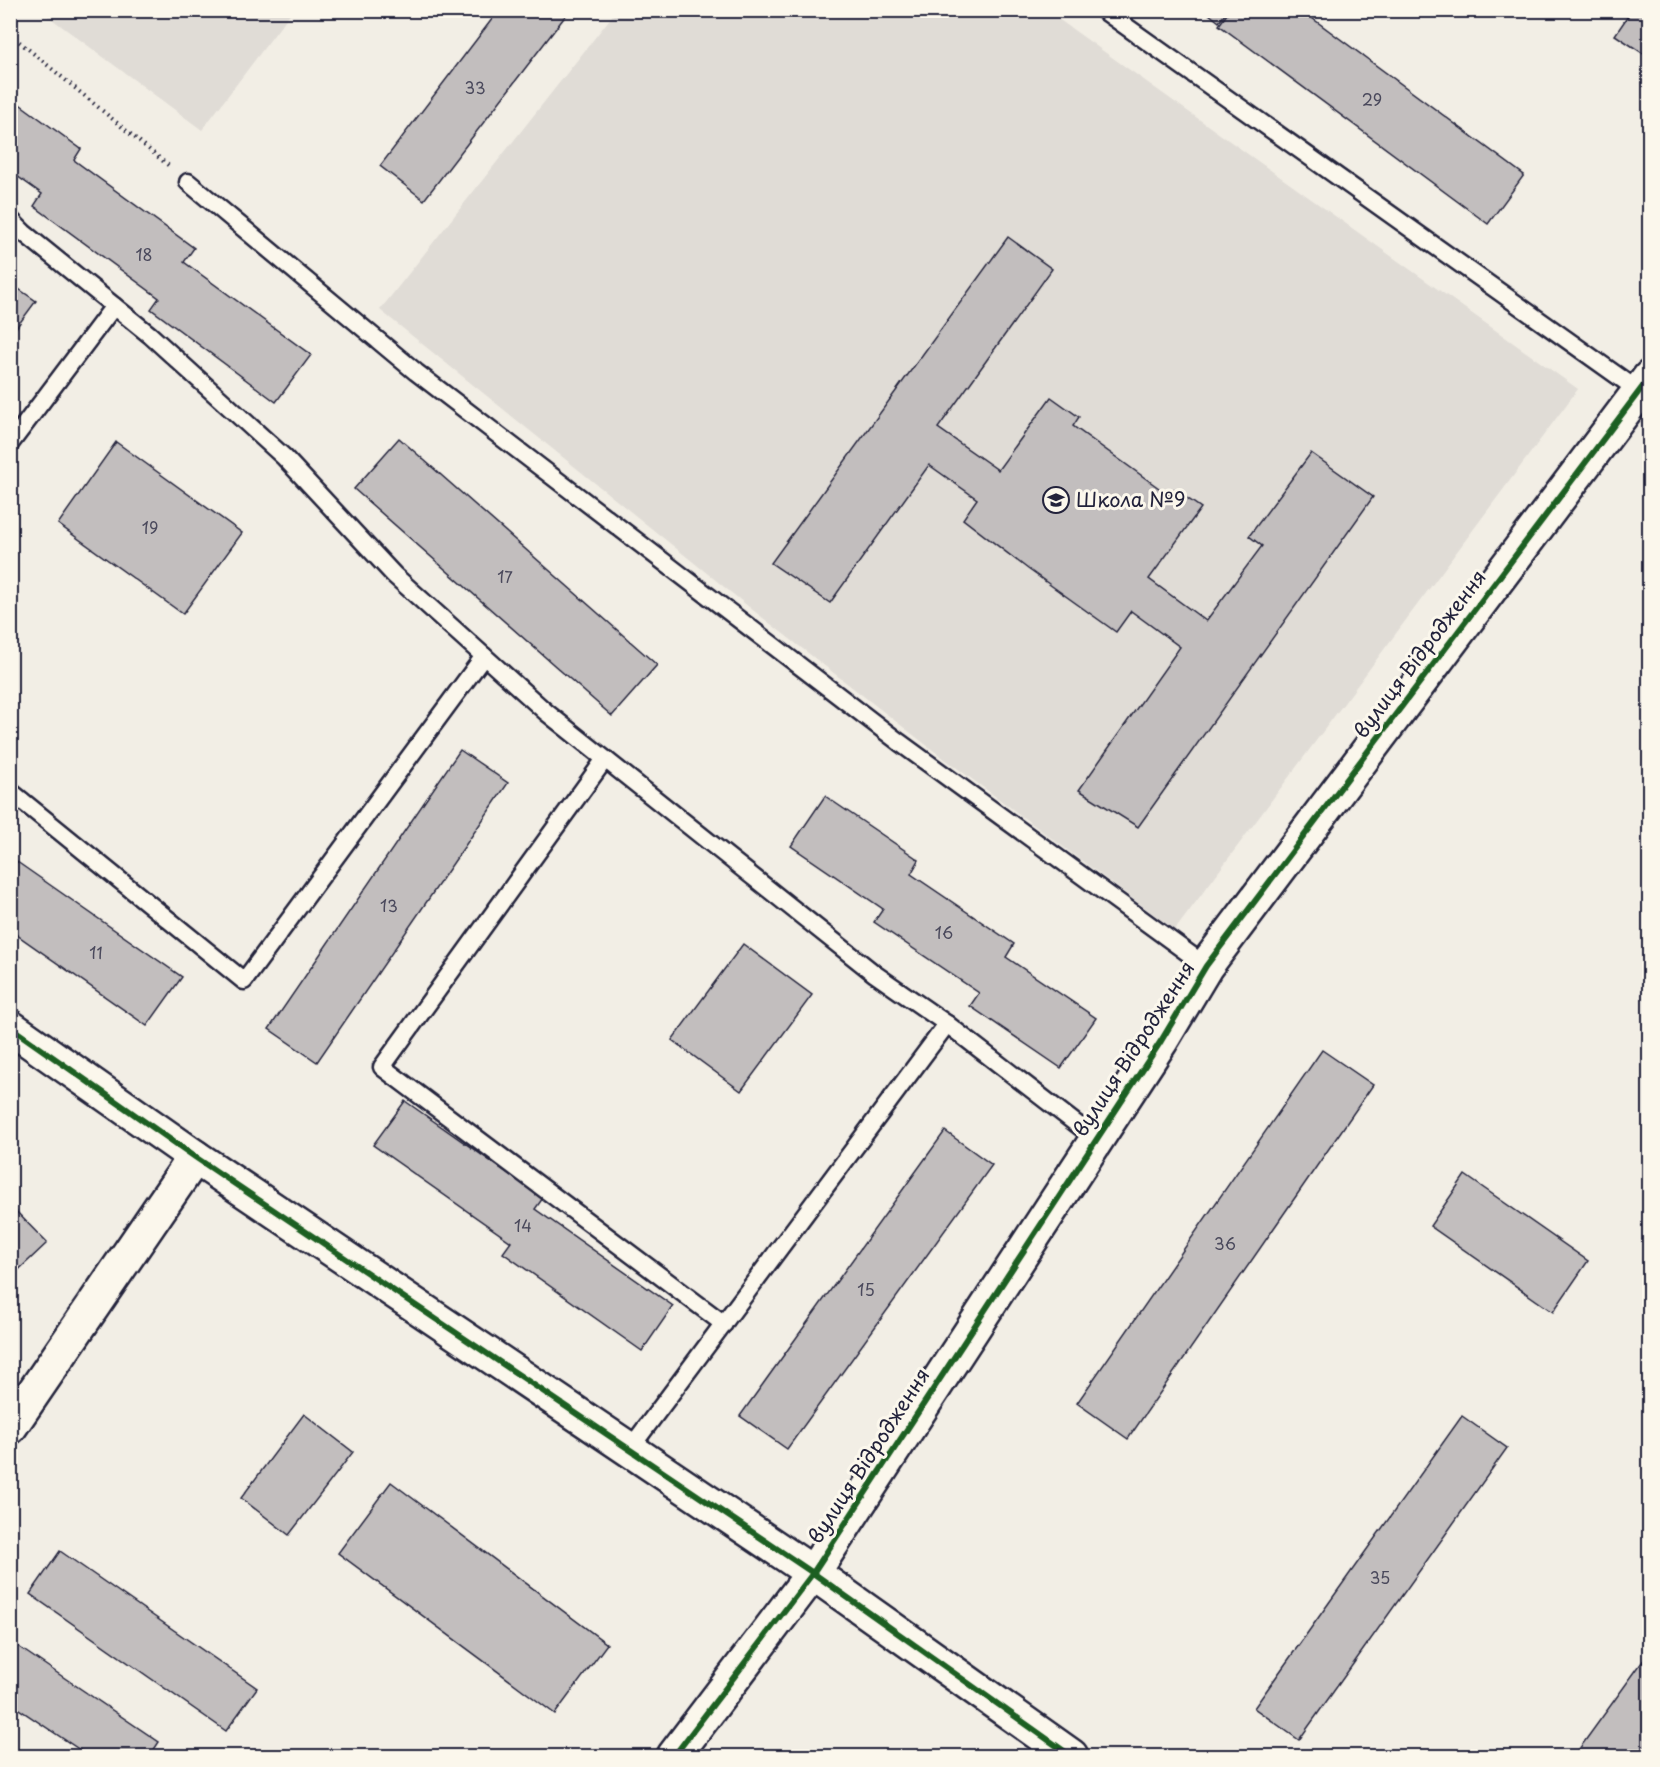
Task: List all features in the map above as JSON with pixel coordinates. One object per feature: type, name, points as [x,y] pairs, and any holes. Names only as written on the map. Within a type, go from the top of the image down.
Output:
[{"type":"street","name":"вулиця Відродження","points":[[674,1756],[813,1573],[1206,966],[1644,384]]},
{"type":"street","points":[[10,1027],[195,1157],[813,1573],[1071,1756]]},
{"type":"street","points":[[10,1427],[195,1157]]},
{"type":"lane","points":[[1103,10],[1644,384]]},
{"type":"lane","points":[[188,182],[425,379],[899,742],[1206,966]]},
{"type":"lane","points":[[10,219],[24,233],[150,335],[284,457],[394,575],[546,712],[875,974],[947,1024],[1096,1139]]},
{"type":"lane","points":[[10,444],[114,306]]},
{"type":"lane","points":[[10,791],[244,981],[484,656]]},
{"type":"lane","points":[[604,759],[382,1067],[724,1324]]},
{"type":"lane","points":[[630,1450],[947,1024]]},
{"type":"path","points":[[10,34],[188,182]]},
{"type":"shaded area","points":[[41,10],[292,11],[202,130]]},
{"type":"shaded area","name":"Школа №9","points":[[616,11],[1047,11],[1578,389],[1175,930],[934,751],[754,611],[380,310]]},
{"type":"building","points":[[499,10],[570,10],[424,200],[380,166]]},
{"type":"building","points":[[1204,10],[1228,10],[1219,22]]},
{"type":"building","points":[[1230,10],[1301,10],[1524,175],[1488,224],[1219,25]]},
{"type":"building","points":[[1632,10],[1650,10],[1650,58],[1615,35]]},
{"type":"building","points":[[10,97],[81,149],[74,160],[194,248],[184,262],[311,355],[276,402],[151,309],[159,298],[34,206],[42,194],[10,171]]},
{"type":"building","points":[[1008,237],[1052,269],[938,428],[998,470],[1051,397],[1079,417],[1073,426],[1170,496],[1174,489],[1201,508],[1149,579],[1206,621],[1262,546],[1249,536],[1311,453],[1373,497],[1138,827],[1079,790],[1180,647],[1131,611],[1116,632],[1028,569],[963,519],[977,499],[929,465],[830,603],[771,563]]},
{"type":"building","points":[[10,283],[36,301],[10,336]]},
{"type":"building","points":[[399,438],[657,665],[612,716],[354,489]]},
{"type":"building","points":[[116,442],[242,533],[183,614],[58,524]]},
{"type":"building","points":[[460,750],[508,783],[317,1062],[269,1029]]},
{"type":"building","points":[[825,796],[919,860],[911,874],[1014,944],[1006,957],[1096,1018],[1061,1068],[970,1006],[979,993],[874,922],[883,909],[791,846]]},
{"type":"building","points":[[10,857],[182,977],[147,1026],[10,930]]},
{"type":"building","points":[[743,944],[812,995],[741,1091],[672,1040]]},
{"type":"building","points":[[1322,1050],[1373,1085],[1128,1439],[1077,1403]]},
{"type":"building","points":[[405,1101],[543,1198],[535,1209],[673,1306],[642,1351],[503,1253],[511,1242],[373,1145]]},
{"type":"building","points":[[945,1131],[992,1165],[787,1449],[740,1416]]},
{"type":"building","points":[[1465,1175],[1588,1261],[1553,1312],[1430,1226]]},
{"type":"building","points":[[10,1205],[47,1243],[10,1278]]},
{"type":"building","points":[[304,1414],[353,1452],[289,1535],[241,1498]]},
{"type":"building","points":[[1462,1416],[1507,1448],[1299,1740],[1254,1708]]},
{"type":"building","points":[[391,1482],[607,1644],[555,1714],[338,1553]]},
{"type":"building","points":[[60,1551],[257,1688],[226,1731],[30,1594]]},
{"type":"building","points":[[10,1641],[159,1742],[151,1754],[155,1756],[89,1756],[10,1703]]},
{"type":"building","points":[[1650,1651],[1650,1752],[1646,1756],[1574,1756]]},
{"type":"cycle path","points":[[674,1756],[813,1573],[1161,1041],[1206,966],[1650,377]]},
{"type":"cycle path","points":[[10,1027],[195,1157],[813,1573],[1071,1756]]},
{"type":"place","name":"Школа №9","points":[[1056,500]]}]
